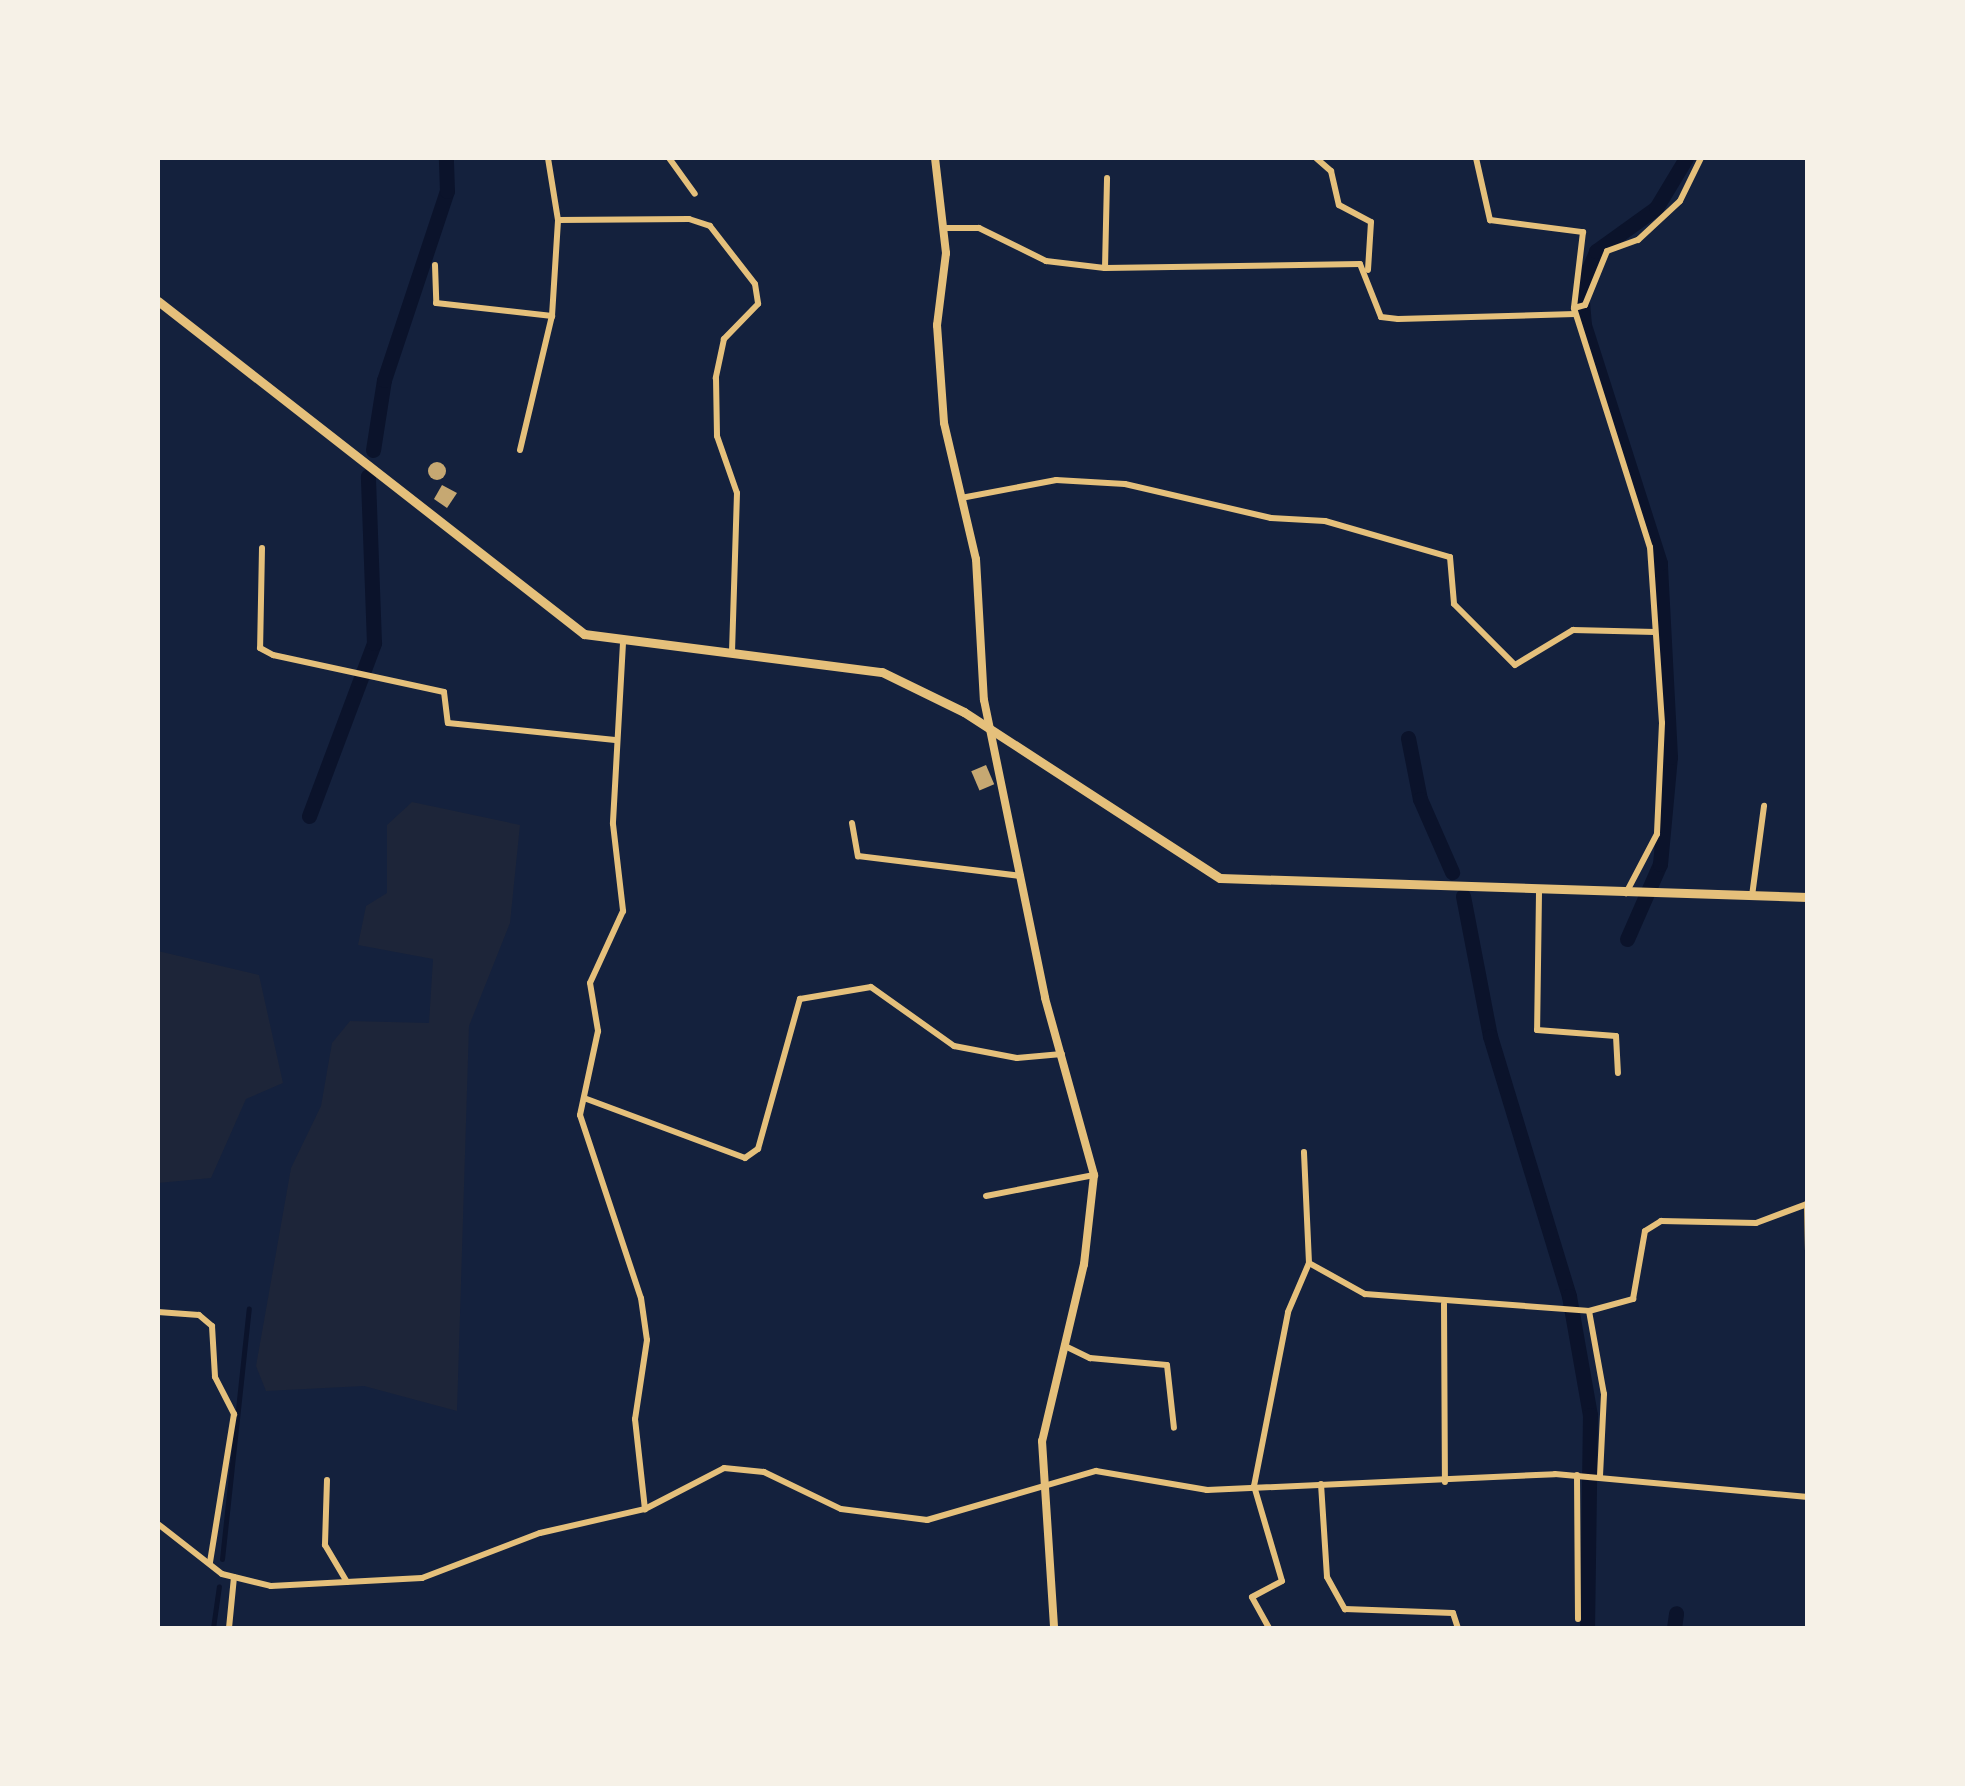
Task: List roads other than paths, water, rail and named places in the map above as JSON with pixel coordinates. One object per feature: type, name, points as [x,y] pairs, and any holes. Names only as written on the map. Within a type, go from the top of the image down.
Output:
[{"type":"main road","points":[[158,301],[570,625],[623,643],[732,652],[882,672],[991,731],[1220,878],[1540,894],[1808,897]]},
{"type":"street","points":[[520,450],[552,316],[558,220],[548,158]]},
{"type":"street","points":[[669,158],[695,194]]},
{"type":"street","points":[[935,158],[944,228],[937,326],[960,498],[983,609],[991,731],[1062,1054],[1094,1175],[1065,1346],[1044,1416],[1040,1482],[1054,1628]]},
{"type":"street","points":[[1316,158],[1331,171],[1339,206],[1371,222],[1368,270],[1381,317],[1578,309]]},
{"type":"street","points":[[1476,158],[1490,220],[1583,232],[1578,309],[1650,546],[1657,834],[1624,896]]},
{"type":"street","points":[[1578,309],[1607,251],[1638,240],[1680,201],[1701,158]]},
{"type":"street","points":[[1105,268],[1107,178]]},
{"type":"street","points":[[558,220],[689,219],[710,226],[754,284],[758,304],[724,339],[716,378],[717,436],[739,531],[732,652]]},
{"type":"street","points":[[944,228],[979,228],[1046,261],[1105,268],[1333,260],[1368,270]]},
{"type":"street","points":[[435,266],[436,303],[552,316]]},
{"type":"street","points":[[1808,319],[1808,364]]},
{"type":"street","points":[[960,498],[1056,480],[1125,484],[1325,521],[1450,556],[1454,604],[1478,618],[1514,665],[1574,630],[1655,632]]},
{"type":"street","points":[[262,548],[260,648],[273,655],[444,692],[448,723],[616,740]]},
{"type":"street","points":[[623,643],[616,740],[624,911],[590,983],[598,1031],[584,1098],[584,1139],[610,1194],[647,1340],[636,1419],[645,1509]]},
{"type":"street","points":[[1752,897],[1764,806]]},
{"type":"street","points":[[852,822],[858,856],[1022,876]]},
{"type":"street","points":[[1540,894],[1537,1030],[1616,1036],[1618,1073]]},
{"type":"street","points":[[584,1098],[745,1158],[758,1149],[800,999],[871,987],[954,1046],[1017,1058],[1062,1054]]},
{"type":"street","points":[[1269,1628],[1252,1597],[1282,1582],[1254,1486],[1288,1312],[1309,1263],[1304,1152]]},
{"type":"street","points":[[986,1196],[1094,1175]]},
{"type":"street","points":[[1309,1263],[1365,1294],[1444,1304],[1589,1310],[1633,1299],[1645,1231],[1661,1221],[1756,1223],[1807,1203],[1808,1250]]},
{"type":"street","points":[[1444,1304],[1446,1482]]},
{"type":"street","points":[[1589,1310],[1604,1394],[1600,1477]]},
{"type":"street","points":[[158,1312],[199,1315],[212,1326],[215,1377],[234,1414],[210,1563]]},
{"type":"street","points":[[1065,1346],[1090,1358],[1167,1365],[1174,1428]]},
{"type":"street","points":[[158,1524],[234,1577],[347,1582],[422,1578],[540,1534],[645,1509],[724,1468],[764,1472],[842,1509],[926,1520],[1040,1482],[1096,1471],[1208,1490],[1576,1474],[1808,1497]]},
{"type":"street","points":[[1576,1474],[1578,1619]]},
{"type":"street","points":[[327,1480],[325,1544],[347,1582]]},
{"type":"street","points":[[1321,1484],[1327,1577],[1344,1609],[1453,1613],[1458,1628]]},
{"type":"street","points":[[229,1628],[234,1577]]},
{"type":"waterway","points":[[373,450],[384,380],[447,191],[446,158]]},
{"type":"waterway","points":[[1627,939],[1660,864],[1670,757],[1660,563],[1584,325],[1581,287],[1596,251],[1656,208],[1686,158]]},
{"type":"waterway","points":[[309,816],[374,643],[368,476]]},
{"type":"waterway","points":[[1408,738],[1420,799],[1452,872]]},
{"type":"waterway","points":[[1463,896],[1490,1036],[1569,1296],[1590,1415],[1587,1628]]},
{"type":"waterway","points":[[222,1559],[249,1308]]},
{"type":"waterway","points":[[213,1628],[219,1586]]},
{"type":"waterway","points":[[1674,1628],[1676,1613]]}]
